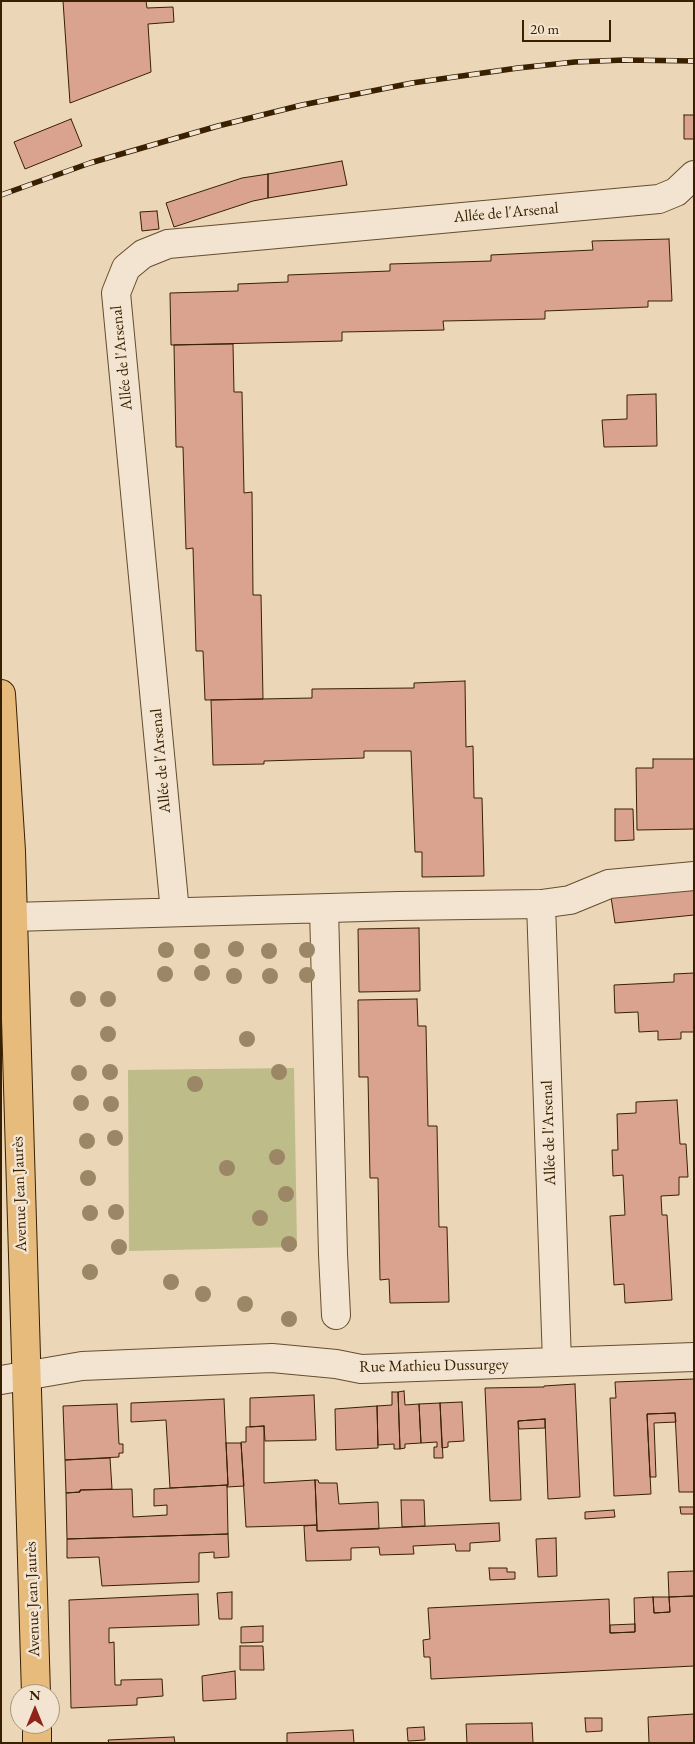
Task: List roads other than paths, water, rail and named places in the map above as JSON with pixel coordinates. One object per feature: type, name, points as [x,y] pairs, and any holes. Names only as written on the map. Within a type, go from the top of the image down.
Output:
[{"type":"main road","name":"Avenue Jean Jaurès","points":[[1,694],[6,851],[12,916],[13,1378],[35,1684]]},
{"type":"street","name":"Allée de l'Arsenal","points":[[175,912],[116,293],[126,268],[143,254],[168,244],[659,199],[676,192],[694,175]]},
{"type":"street","points":[[12,916],[541,904],[570,900],[609,884],[694,876]]},
{"type":"street","name":"Allée de l'Arsenal","points":[[541,904],[557,1362]]},
{"type":"street","points":[[324,909],[336,1315]]},
{"type":"street","name":"Rue Mathieu Dussurgey","points":[[13,1378],[82,1366],[272,1358],[336,1364],[361,1369],[694,1357]]},
{"type":"railway","points":[[1,195],[90,163],[218,126],[302,105],[412,83],[575,62],[624,60],[694,61]]}]
